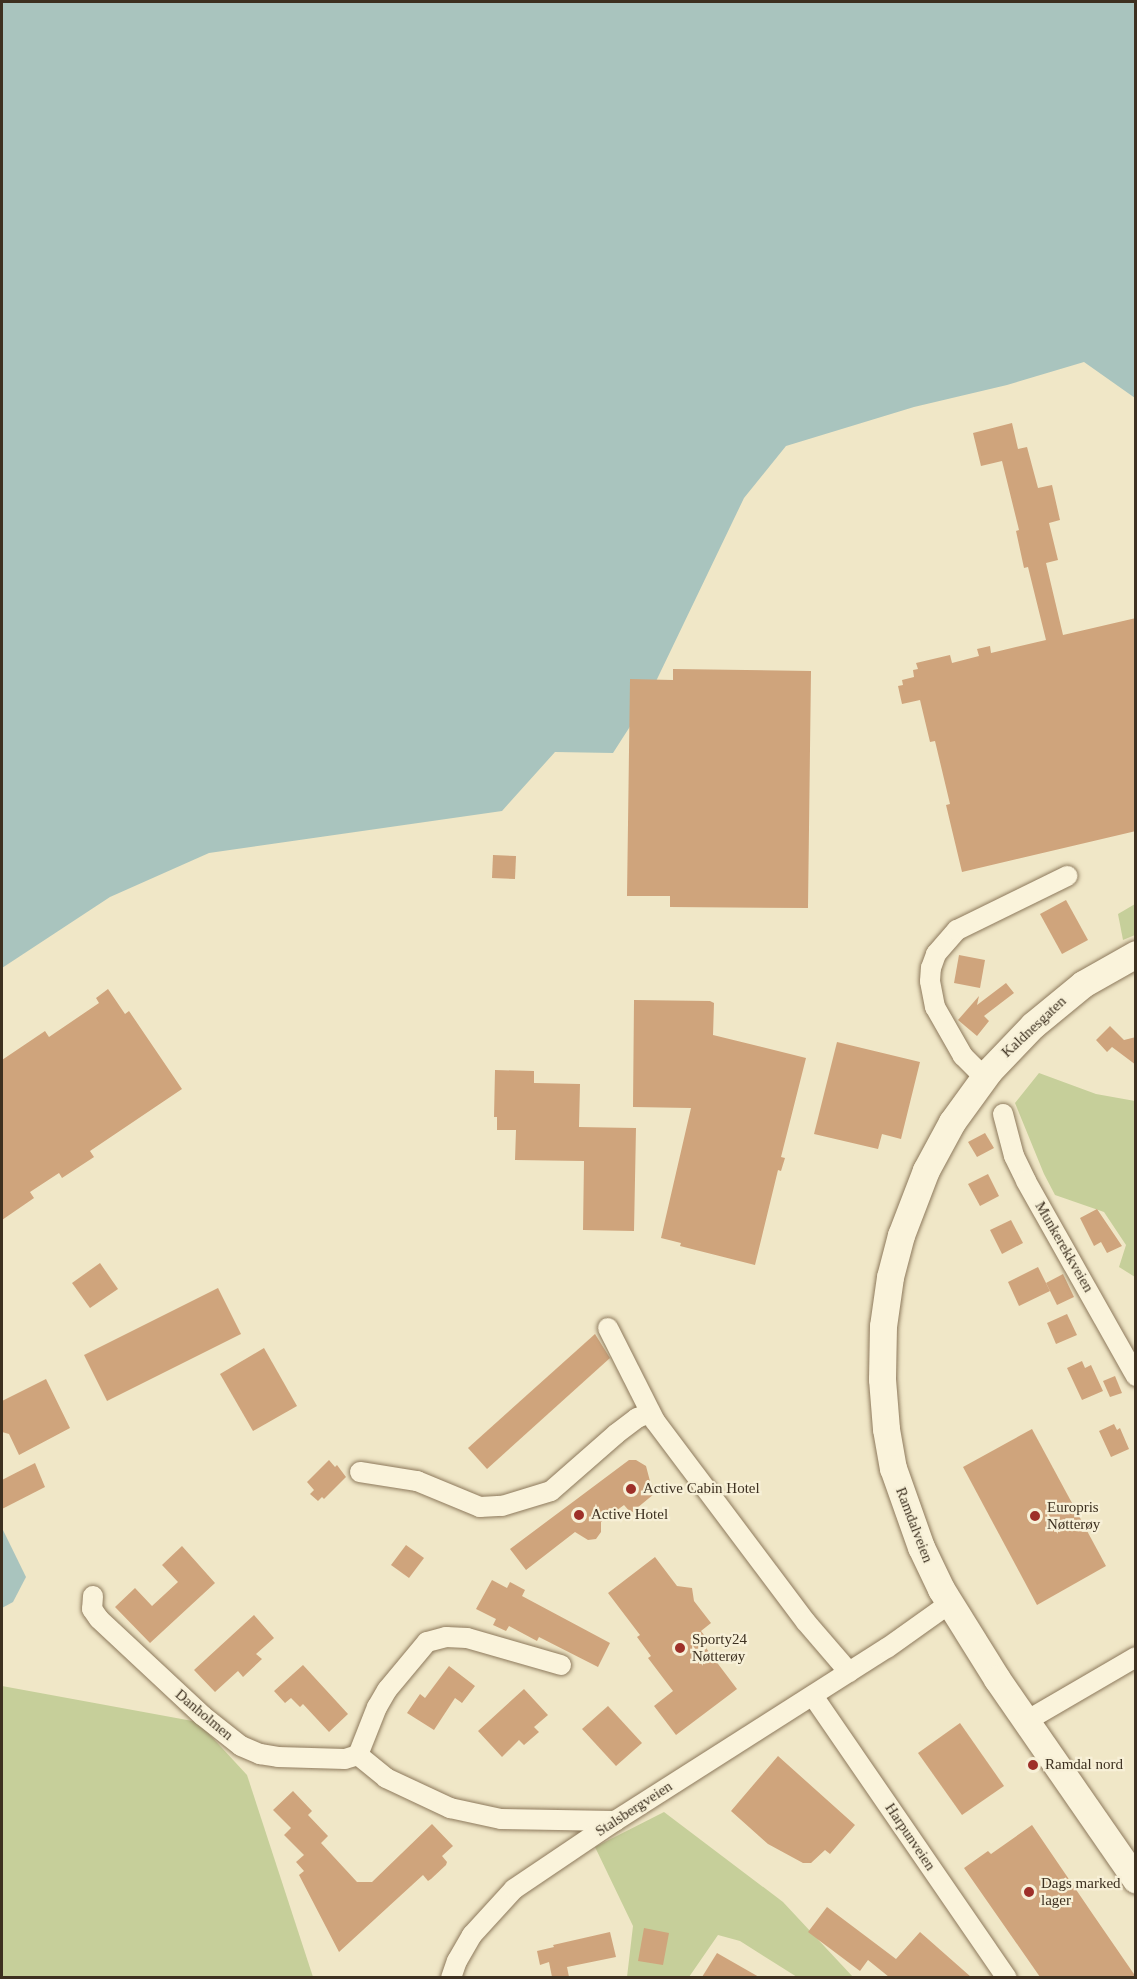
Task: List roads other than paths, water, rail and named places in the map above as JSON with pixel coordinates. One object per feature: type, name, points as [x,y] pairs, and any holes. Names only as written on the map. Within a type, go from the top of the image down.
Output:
[{"type":"main road","name":"Kaldnesgaten","points":[[952,1122],[984,1077],[1017,1040],[1053,1007],[1083,984],[1136,954]]},
{"type":"main road","name":"Ramdalveien","points":[[952,1122],[926,1170],[901,1235],[890,1277],[883,1326],[882,1379],[886,1429],[899,1488],[921,1547],[950,1604],[1026,1720],[1136,1880]]},
{"type":"street","points":[[984,1077],[963,1056],[935,1007],[930,968],[936,954],[957,930],[1067,876]]},
{"type":"street","name":"Munkerekkveien","points":[[1003,1114],[1014,1156],[1026,1181],[1136,1376]]},
{"type":"street","points":[[608,1328],[650,1413],[806,1623],[849,1672]]},
{"type":"street","points":[[360,1472],[417,1481],[480,1507],[502,1506],[551,1491],[616,1434],[637,1418],[650,1413]]},
{"type":"street","name":"Danholmen","points":[[93,1596],[92,1610],[99,1619],[203,1716],[241,1746],[260,1754],[278,1757],[345,1759],[358,1755]]},
{"type":"street","name":"Stalsbergveien","points":[[451,1977],[472,1935],[491,1911],[537,1873],[813,1696],[950,1604]]},
{"type":"street","points":[[561,1665],[467,1638],[446,1637],[428,1642],[387,1690],[374,1714],[358,1755],[386,1778],[450,1808],[501,1819],[615,1821]]},
{"type":"street","points":[[1026,1720],[1136,1657]]},
{"type":"street","name":"Harpunveien","points":[[813,1696],[1007,1977]]},
{"type":"water","points":[[2,2],[1135,2],[1135,398],[1084,362],[1007,385],[914,407],[786,446],[744,498],[647,700],[613,753],[555,752],[502,811],[209,853],[110,897],[2,968]]},
{"type":"water","points":[[2,1528],[26,1577],[13,1602],[2,1608]]},
{"type":"place","name":"Active Cabin Hotel","points":[[631,1489]]},
{"type":"place","name":"Active Hotel","points":[[579,1515]]},
{"type":"place","name":"Europris Nøtterøy","points":[[1035,1516]]},
{"type":"place","name":"Sporty24 Nøtterøy","points":[[680,1648]]},
{"type":"place","name":"Ramdal nord","points":[[1033,1765]]},
{"type":"place","name":"Dags marked lager","points":[[1029,1892]]}]
